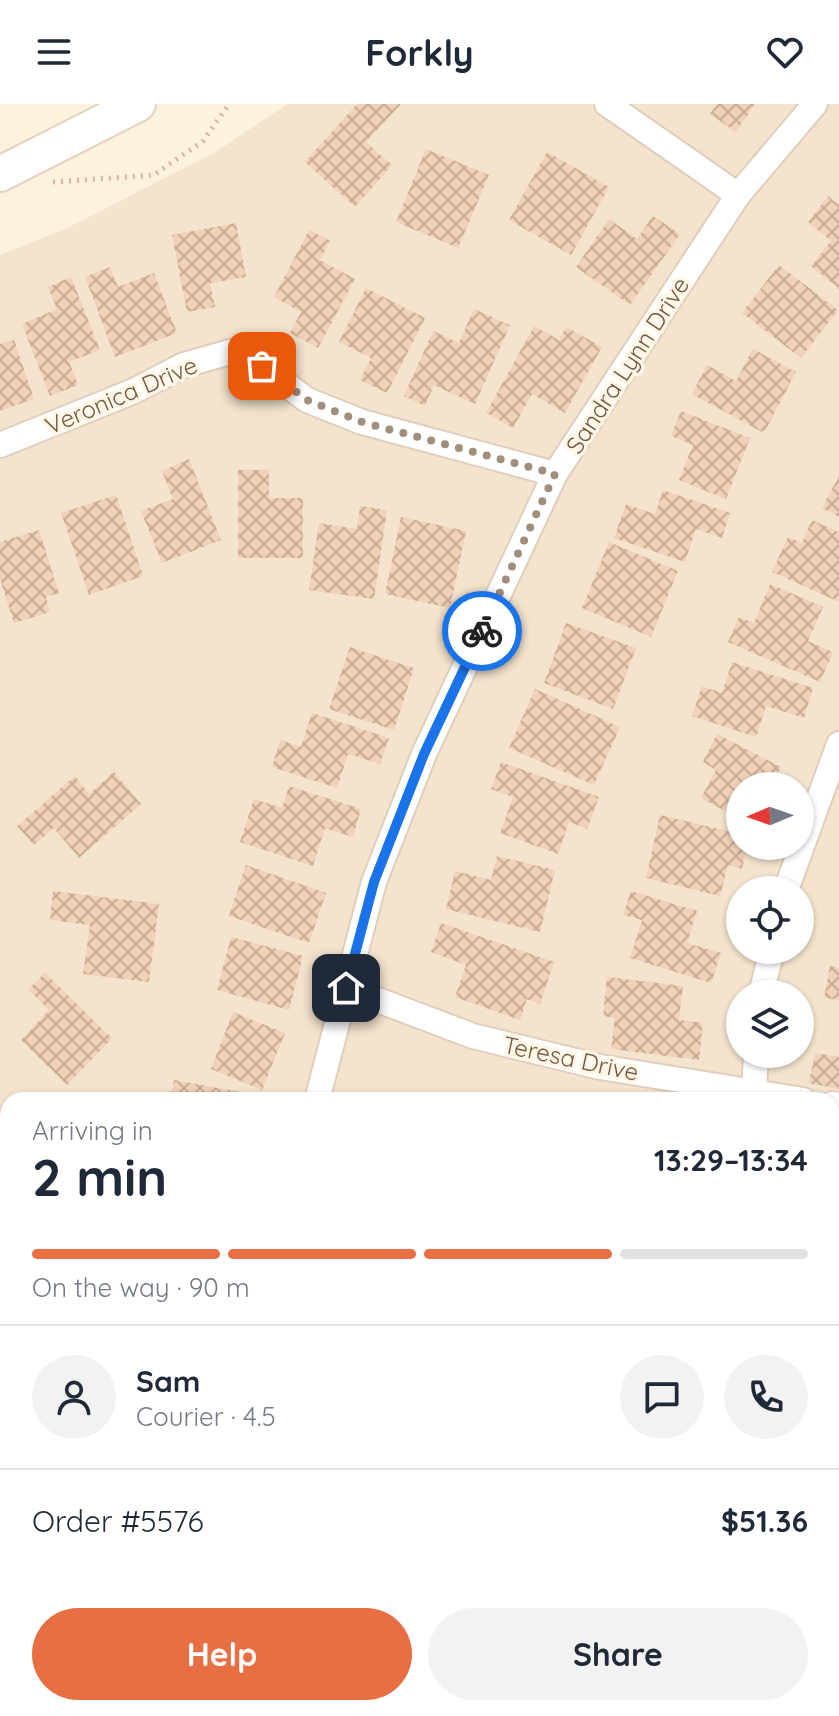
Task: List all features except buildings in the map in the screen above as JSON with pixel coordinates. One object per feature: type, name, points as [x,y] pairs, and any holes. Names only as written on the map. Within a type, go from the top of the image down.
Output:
[{"type":"main road","points":[[0,174],[138,104]]},
{"type":"street","points":[[607,104],[738,195]]},
{"type":"street","name":"Sandra Lynn Drive","points":[[319,1092],[374,882],[424,754],[555,474],[738,195],[815,104]]},
{"type":"street","name":"Veronica Drive","points":[[0,445],[134,391],[184,365],[230,352],[262,366],[307,400],[362,422],[555,474]]},
{"type":"street","points":[[791,876],[839,744]]},
{"type":"street","name":"Teresa Drive","points":[[346,988],[473,1036],[600,1067],[748,1092]]},
{"type":"street","points":[[754,1092],[755,1068]]},
{"type":"path","points":[[39,184],[154,175],[203,141],[229,104]]},
{"type":"shaded area","points":[[288,104],[839,104],[839,1092],[0,1092],[0,255],[65,229],[214,153]]},
{"type":"way so far","points":[[262,366],[307,400],[362,422],[555,474],[482,631]]},
{"type":"route","points":[[346,988],[374,882],[424,754],[482,631]]}]
